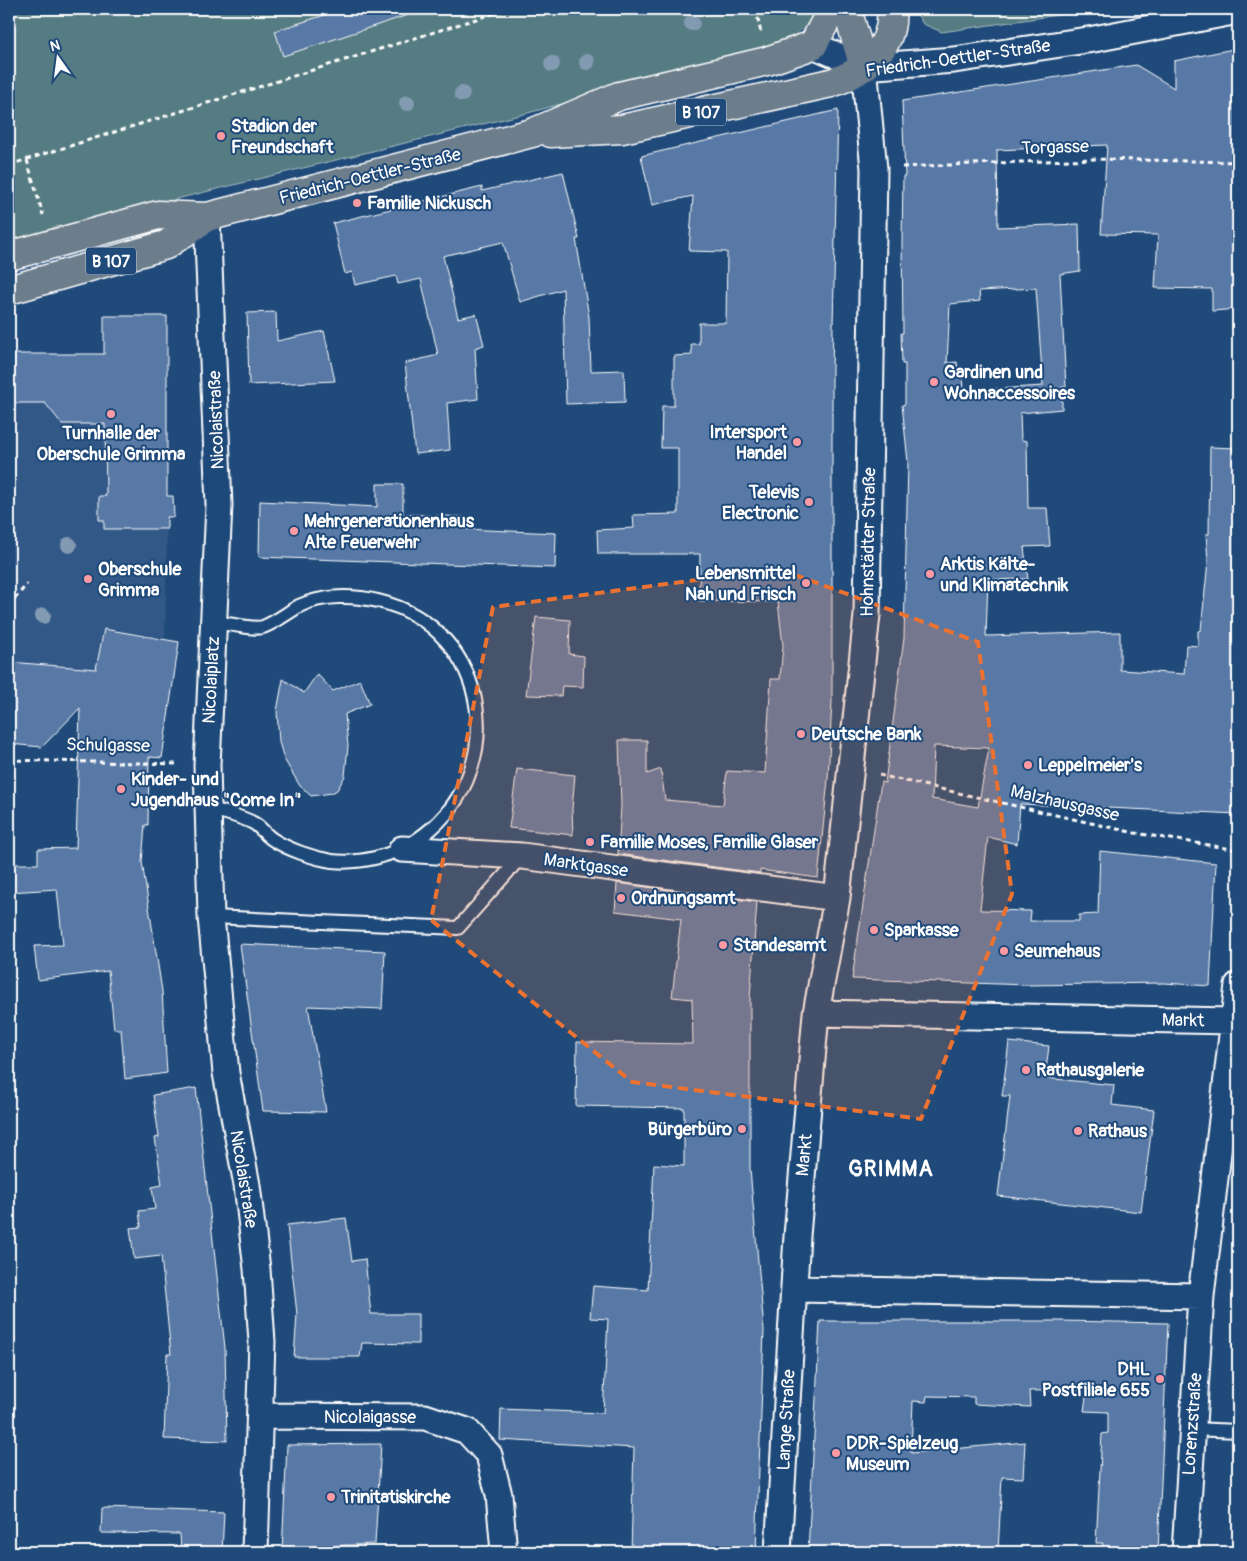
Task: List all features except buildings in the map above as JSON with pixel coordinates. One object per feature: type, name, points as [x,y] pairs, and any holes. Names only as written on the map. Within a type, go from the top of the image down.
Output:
[{"type":"main road","points":[[813,45],[832,9]]},
{"type":"main road","points":[[846,9],[864,67]]},
{"type":"main road","name":"B 107","points":[[864,67],[882,50],[892,23],[891,9]]},
{"type":"main road","name":"Friedrich-Oettler-Straße","points":[[9,256],[158,215],[207,217],[532,133],[619,96],[767,61],[813,45]]},
{"type":"main road","name":"Friedrich-Oettler-Straße","points":[[532,133],[622,130],[831,83],[851,76],[864,67]]},
{"type":"main road","name":"Friedrich-Oettler-Straße","points":[[9,290],[166,245],[207,217]]},
{"type":"street","name":"Friedrich-Oettler-Straße","points":[[864,67],[954,60],[1094,39],[1238,12]]},
{"type":"street","points":[[813,45],[864,67]]},
{"type":"street","name":"Hohnstädter Straße","points":[[816,1013],[837,898],[867,615],[874,169],[864,67]]},
{"type":"street","name":"Nicolaistraße","points":[[207,217],[219,505],[215,622]]},
{"type":"street","name":"Nicolaiplatz","points":[[209,808],[207,765],[215,622]]},
{"type":"street","name":"Nicolaistraße","points":[[209,808],[211,917],[226,1074],[247,1185],[257,1269],[262,1342],[255,1552]]},
{"type":"street","name":"Marktgasse","points":[[402,849],[522,856],[837,898]]},
{"type":"street","points":[[794,1289],[1201,1296],[1238,984]]},
{"type":"street","name":"Markt","points":[[794,1289],[816,1013],[1233,1021]]},
{"type":"street","name":"Lange Straße","points":[[778,1552],[794,1289]]},
{"type":"street","name":"Lorenzstraße","points":[[1185,1552],[1201,1296]]},
{"type":"street","name":"Nicolaigasse","points":[[260,1416],[425,1416],[467,1431],[489,1455],[499,1495],[504,1552]]},
{"type":"lane","name":"Nicolaiplatz","points":[[209,808],[254,824],[272,839],[293,850],[333,861],[370,859],[402,849],[433,829],[453,807],[472,771],[477,753],[478,719],[472,687],[458,657],[443,639],[425,623],[402,610],[378,601],[349,597],[325,599],[301,605],[262,628],[215,622]]},
{"type":"lane","points":[[211,917],[458,928],[522,856]]},
{"type":"lane","points":[[1192,1429],[1238,1431]]},
{"type":"path","points":[[9,165],[508,9]]},
{"type":"path","name":"Torgasse","points":[[874,169],[1093,159],[1238,162]]},
{"type":"path","points":[[27,160],[52,244]]},
{"type":"path","points":[[9,606],[27,584]]},
{"type":"path","name":"Schulgasse","points":[[10,760],[207,765]]},
{"type":"path","name":"Malzhausgasse","points":[[886,776],[1135,833],[1238,850]]},
{"type":"highlighted area","points":[[779,569],[978,642],[1012,894],[921,1119],[632,1082],[431,920],[493,607]]},
{"type":"shaded area","name":"Oberschule Grimma","points":[[9,403],[45,403],[62,424],[105,424],[106,496],[99,496],[99,520],[104,520],[105,529],[167,529],[165,638],[104,629],[98,670],[9,662]]},
{"type":"green space","name":"Stadion der Freundschaft","points":[[9,9],[814,9],[811,18],[798,33],[779,43],[751,53],[524,114],[156,204],[9,246]]},
{"type":"green space","points":[[914,9],[1099,9],[942,32],[923,24]]},
{"type":"place","name":"Stadion der Freundschaft","points":[[221,136]]},
{"type":"place","name":"Familie Nickusch","points":[[357,203]]},
{"type":"place","name":"Gardinen und Wohnaccessoires","points":[[934,382]]},
{"type":"place","name":"Turnhalle der Oberschule Grimma","points":[[111,414]]},
{"type":"place","name":"Intersport Handel","points":[[797,442]]},
{"type":"place","name":"Televis Electronic","points":[[809,502]]},
{"type":"place","name":"Mehrgenerationenhaus Alte Feuerwehr","points":[[294,531]]},
{"type":"place","name":"Arktis Kälte- und Klimatechnik","points":[[930,574]]},
{"type":"place","name":"Oberschule Grimma","points":[[88,579]]},
{"type":"place","name":"Lebensmittel Nah und Frisch","points":[[806,583]]},
{"type":"place","name":"Deutsche Bank","points":[[801,734]]},
{"type":"place","name":"Leppelmeier's","points":[[1028,765]]},
{"type":"place","name":"Kinder- und Jugendhaus \"Come In\"","points":[[121,789]]},
{"type":"place","name":"Familie Moses, Familie Glaser","points":[[590,842]]},
{"type":"place","name":"Ordnungsamt","points":[[621,898]]},
{"type":"place","name":"Sparkasse","points":[[874,930]]},
{"type":"place","name":"Standesamt","points":[[723,945]]},
{"type":"place","name":"Seumehaus","points":[[1004,951]]},
{"type":"place","name":"Rathausgalerie","points":[[1026,1070]]},
{"type":"place","name":"Bürgerbüro","points":[[742,1129]]},
{"type":"place","name":"Rathaus","points":[[1078,1131]]},
{"type":"place","name":"DHL Postfiliale 655","points":[[1160,1379]]},
{"type":"place","name":"DDR-Spielzeug Museum","points":[[836,1453]]},
{"type":"place","name":"Trinitatiskirche","points":[[331,1497]]},
{"type":"district","name":"GRIMMA","points":[[891,1168]]}]
